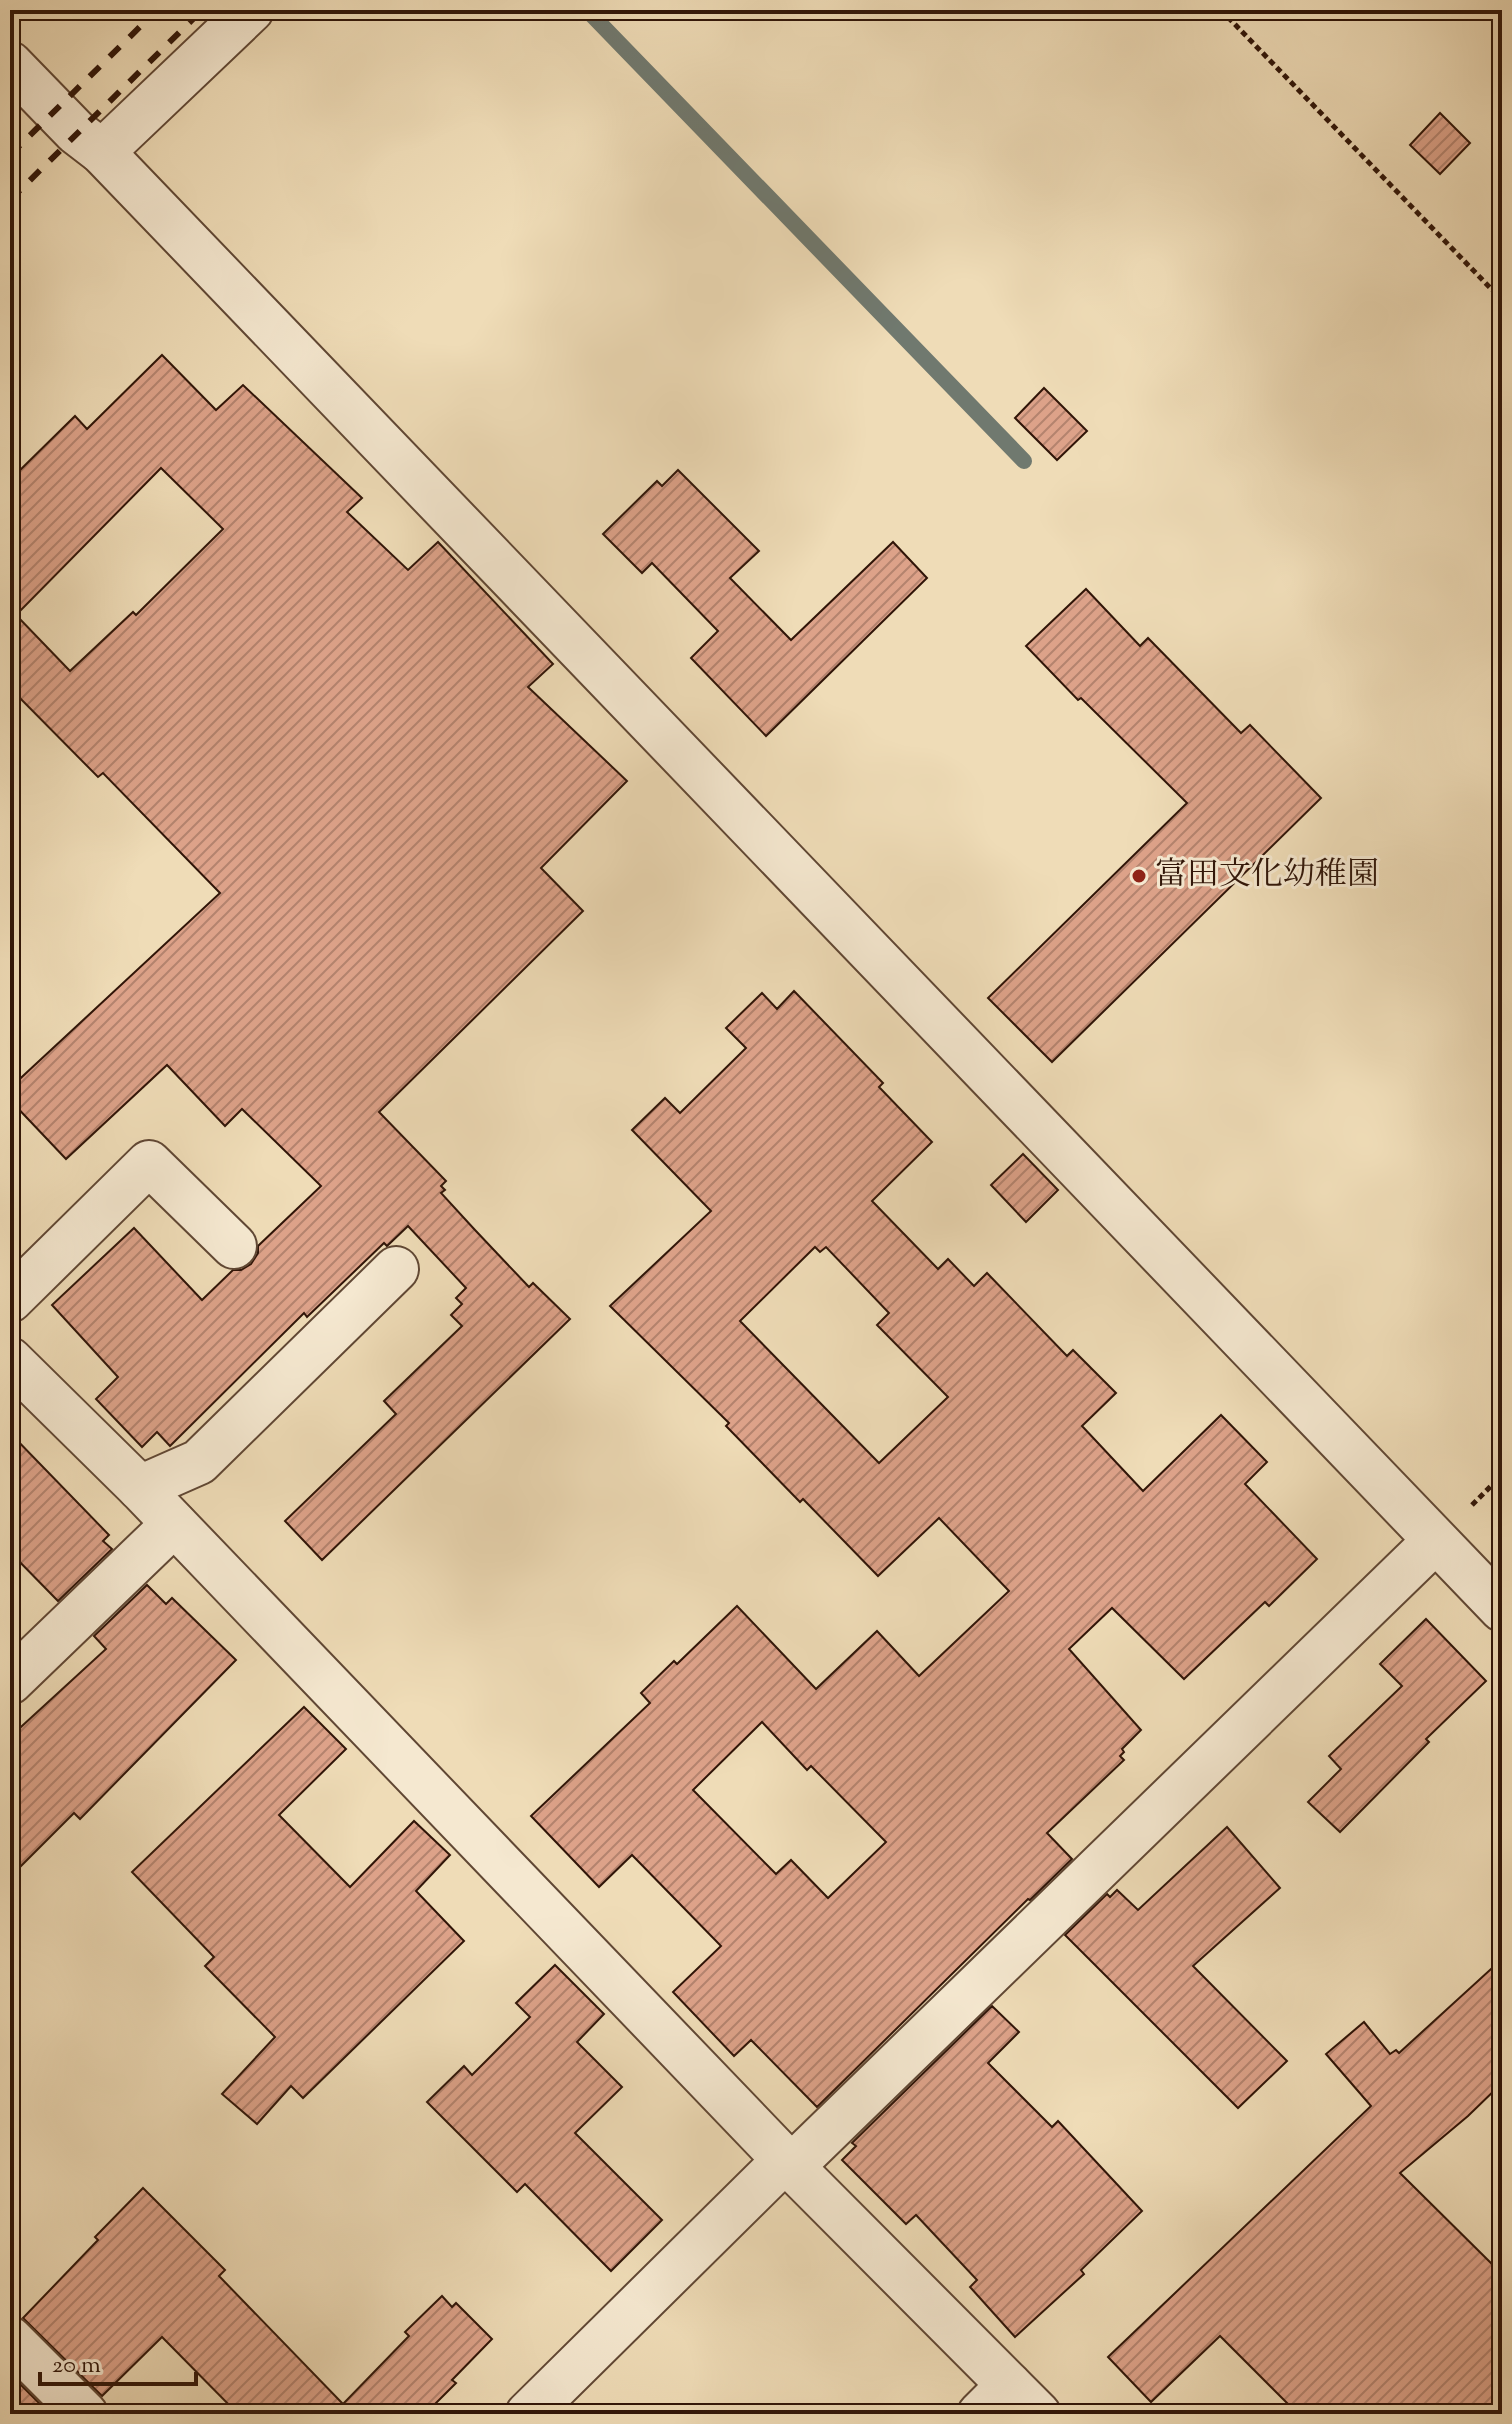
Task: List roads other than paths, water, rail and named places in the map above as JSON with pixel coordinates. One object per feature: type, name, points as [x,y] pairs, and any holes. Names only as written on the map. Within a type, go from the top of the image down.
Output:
[{"type":"street","points":[[102,152],[251,10]]},
{"type":"street","points":[[10,64],[76,132],[102,152],[1502,1609]]},
{"type":"street","points":[[10,1300],[149,1163],[234,1246]]},
{"type":"street","points":[[140,1488],[199,1462],[396,1269]]},
{"type":"street","points":[[10,1360],[140,1488],[788,2163],[1009,2404]]},
{"type":"street","points":[[10,1682],[174,1524]]},
{"type":"street","points":[[528,2414],[1435,1541]]},
{"type":"street","points":[[10,2339],[85,2414]]},
{"type":"waterway","points":[[587,10],[1024,461]]},
{"type":"railway","points":[[10,155],[157,10]]},
{"type":"railway","points":[[10,200],[202,10]]},
{"type":"place","name":"富田文化幼稚園","points":[[1139,876]]}]
